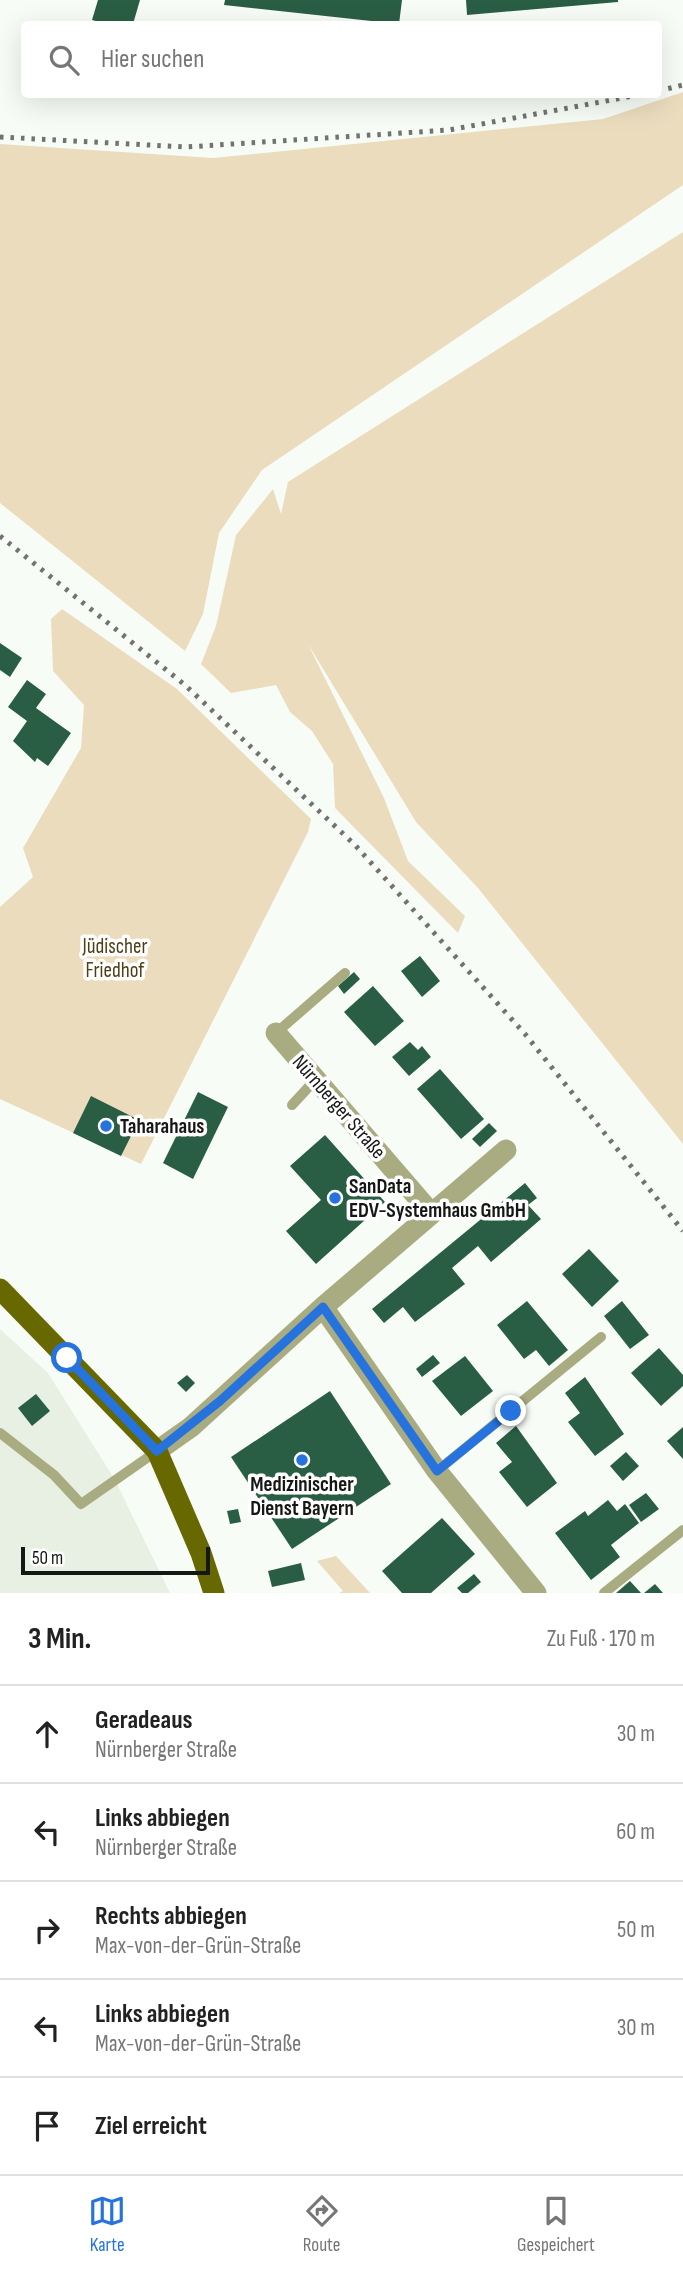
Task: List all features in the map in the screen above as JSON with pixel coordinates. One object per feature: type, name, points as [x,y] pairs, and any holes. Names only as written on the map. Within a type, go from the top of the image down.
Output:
[{"type":"main road","points":[[0,1289],[157,1451],[201,1553],[214,1593]]},
{"type":"street","name":"Nürnberger Straße","points":[[275,1033],[431,1213]]},
{"type":"street","points":[[157,1451],[201,1418],[323,1307],[506,1150]]},
{"type":"street","points":[[323,1307],[437,1471],[536,1593]]},
{"type":"lane","points":[[275,1033],[345,973]]},
{"type":"lane","points":[[292,1105],[316,1079]]},
{"type":"lane","points":[[437,1471],[601,1338]]},
{"type":"lane","points":[[0,1433],[54,1475],[80,1504],[157,1451]]},
{"type":"lane","points":[[604,1593],[683,1530]]},
{"type":"shaded area","points":[[0,1329],[48,1373],[115,1480],[170,1593],[0,1593]]},
{"type":"green space","points":[[683,92],[683,185],[262,470],[219,533],[203,614],[185,651],[0,503],[0,144],[213,158],[603,119]]},
{"type":"green space","points":[[683,232],[683,1144],[478,888],[416,822],[308,644],[384,798],[408,861],[465,916],[458,933],[335,808],[333,764],[312,731],[290,712],[276,685],[231,693],[201,664],[216,626],[236,535],[273,489],[281,514],[288,482]]},
{"type":"green space","name":"Jüdischer Friedhof","points":[[62,609],[177,689],[311,819],[308,832],[141,1164],[0,1099],[0,907],[33,877],[23,848],[81,748],[84,705],[53,671],[51,619]]},
{"type":"green space","points":[[336,1556],[370,1593],[339,1593],[343,1591],[317,1561]]},
{"type":"building","points":[[98,0],[140,0],[134,21],[92,20]]},
{"type":"building","points":[[225,0],[402,0],[399,21],[371,21],[224,5]]},
{"type":"building","points":[[466,0],[618,0],[618,2],[467,15]]},
{"type":"building","points":[[0,643],[22,658],[10,677],[0,670]]},
{"type":"building","points":[[27,680],[46,694],[36,708],[71,733],[48,766],[37,758],[35,762],[13,741],[27,721],[8,707]]},
{"type":"building","points":[[420,956],[440,981],[422,997],[401,971]]},
{"type":"building","points":[[354,972],[360,979],[344,994],[338,986]]},
{"type":"building","points":[[373,986],[404,1021],[375,1046],[344,1012]]},
{"type":"building","points":[[410,1042],[418,1050],[422,1046],[431,1057],[409,1076],[392,1057]]},
{"type":"building","points":[[440,1069],[484,1119],[461,1139],[417,1089]]},
{"type":"building","points":[[198,1092],[228,1107],[193,1179],[163,1163]]},
{"type":"building","name":"Taharahaus","points":[[91,1096],[139,1120],[121,1156],[73,1133]]},
{"type":"building","points":[[489,1123],[497,1131],[480,1147],[472,1139]]},
{"type":"building","points":[[325,1135],[385,1202],[316,1264],[286,1231],[321,1200],[290,1166]]},
{"type":"building","points":[[525,1183],[537,1198],[528,1205],[541,1219],[491,1262],[478,1246],[452,1268],[465,1284],[415,1322],[403,1307],[384,1323],[372,1309]]},
{"type":"building","points":[[589,1249],[619,1281],[592,1307],[562,1274]]},
{"type":"building","points":[[527,1301],[568,1350],[549,1366],[536,1350],[524,1359],[497,1325]]},
{"type":"building","points":[[622,1301],[649,1335],[630,1349],[604,1316]]},
{"type":"building","points":[[659,1348],[683,1375],[683,1386],[661,1406],[631,1373]]},
{"type":"building","points":[[433,1355],[440,1363],[422,1377],[416,1369]]},
{"type":"building","points":[[465,1356],[493,1391],[461,1416],[432,1381]]},
{"type":"building","points":[[187,1375],[195,1383],[186,1392],[177,1383]]},
{"type":"building","points":[[585,1377],[624,1434],[595,1456],[568,1422],[580,1413],[565,1393]]},
{"type":"building","points":[[330,1391],[391,1484],[292,1549],[231,1457]]},
{"type":"building","points":[[36,1394],[50,1411],[32,1426],[18,1408]]},
{"type":"building","points":[[516,1426],[557,1483],[527,1507],[499,1472],[512,1462],[496,1443]]},
{"type":"building","points":[[683,1427],[683,1459],[667,1441]]},
{"type":"building","points":[[626,1452],[639,1466],[623,1481],[610,1466]]},
{"type":"building","points":[[646,1493],[659,1509],[641,1522],[629,1505]]},
{"type":"building","points":[[608,1500],[617,1511],[625,1504],[639,1523],[611,1545],[620,1557],[591,1580],[555,1533],[585,1511],[588,1516]]},
{"type":"building","points":[[238,1509],[241,1522],[230,1524],[227,1511]]},
{"type":"building","points":[[442,1518],[475,1554],[431,1593],[402,1593],[382,1571]]},
{"type":"building","points":[[301,1563],[305,1580],[272,1587],[268,1571]]},
{"type":"building","points":[[474,1574],[481,1582],[468,1593],[462,1593],[457,1588]]},
{"type":"building","points":[[630,1581],[641,1593],[616,1593]]},
{"type":"building","points":[[655,1584],[663,1593],[644,1593]]},
{"type":"railway","points":[[662,90],[683,85]]},
{"type":"railway","points":[[0,137],[186,147],[449,130],[622,98]]},
{"type":"railway","points":[[0,536],[185,685],[355,845],[525,1034],[683,1231]]},
{"type":"place","name":"Taharahaus","points":[[106,1126]]},
{"type":"place","name":"SanData EDV-Systemhaus GmbH","points":[[335,1198]]},
{"type":"place","name":"Medizinischer Dienst Bayern","points":[[302,1460]]},
{"type":"route","points":[[67,1358],[157,1451],[191,1427],[323,1307],[437,1471],[511,1411]]}]
